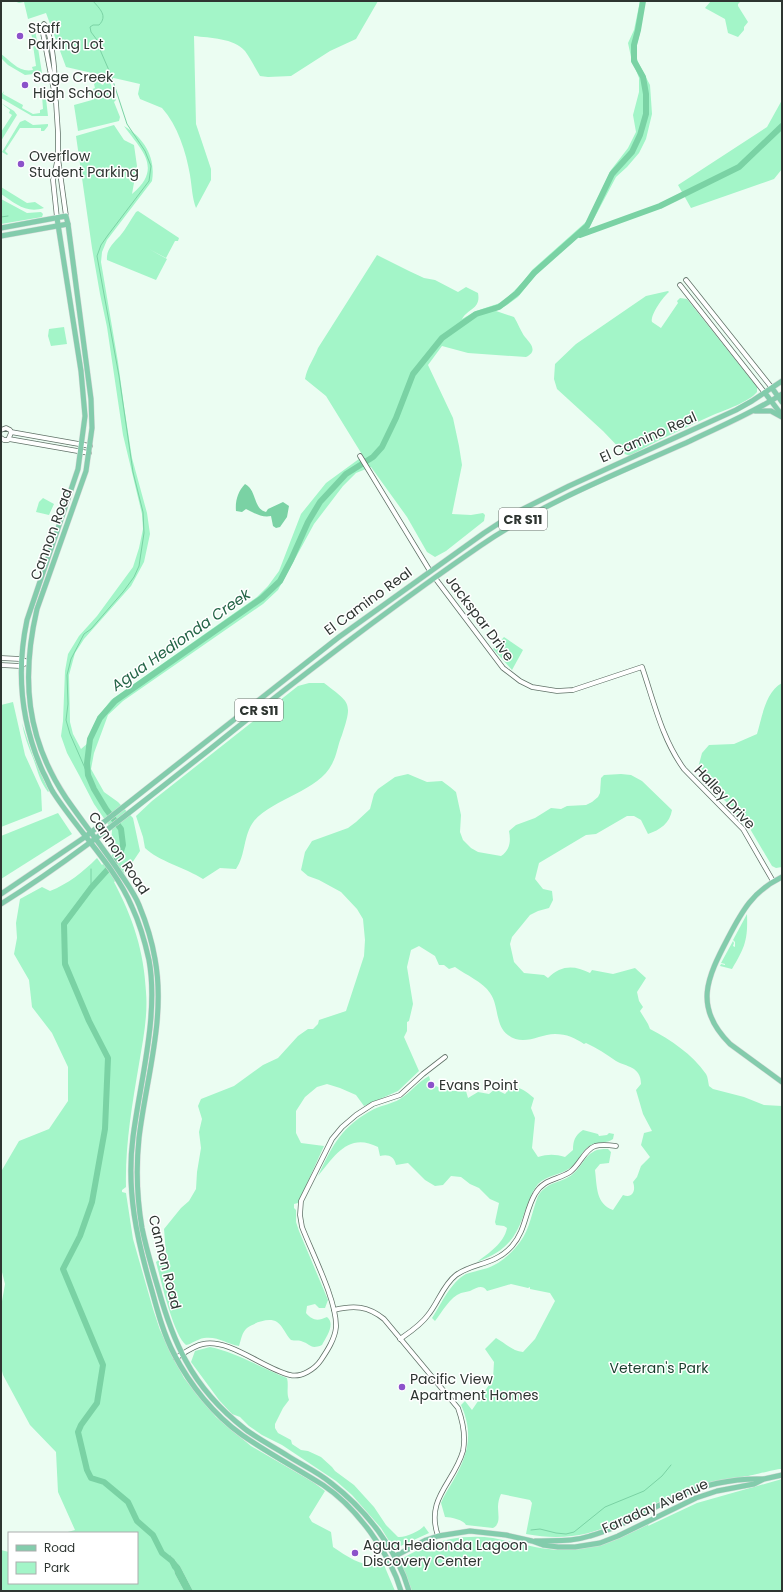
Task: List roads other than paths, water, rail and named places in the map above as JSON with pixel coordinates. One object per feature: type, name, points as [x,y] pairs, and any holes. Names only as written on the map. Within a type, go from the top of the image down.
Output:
[{"type":"main road","points":[[1,228],[57,218],[66,214]]},
{"type":"main road","name":"Cannon Road","points":[[66,214],[91,399],[92,428],[86,471],[37,609],[28,662],[29,700],[33,723],[45,759],[66,798],[122,876],[139,905],[149,934],[157,976],[158,1000],[156,1028],[139,1140],[138,1183],[142,1227],[168,1323],[182,1354],[195,1377],[223,1410],[245,1429],[329,1481],[348,1497],[372,1524],[396,1555],[409,1591]]},
{"type":"main road","name":"Cannon Road","points":[[57,218],[84,400],[85,416],[81,452],[74,482],[30,608],[22,643],[20,666],[23,705],[35,752],[52,790],[117,880],[133,907],[146,948],[151,976],[152,1000],[150,1027],[132,1140],[130,1162],[135,1228],[162,1325],[176,1358],[190,1381],[218,1415],[241,1434],[325,1487],[343,1502],[367,1528],[388,1560],[401,1591]]},
{"type":"main road","points":[[1,236],[68,224]]},
{"type":"main road","name":"El Camino Real","points":[[1,894],[85,837],[339,637],[430,571],[513,514],[569,486],[736,410],[782,381]]},
{"type":"main road","points":[[772,388],[780,395],[782,402]]},
{"type":"main road","points":[[765,393],[782,416]]},
{"type":"main road","name":"El Camino Real","points":[[1,904],[45,876],[90,843],[344,644],[435,578],[525,517],[754,411],[780,395]]},
{"type":"main road","points":[[754,411],[771,410],[782,416]]},
{"type":"main road","points":[[782,877],[757,893],[739,916],[711,973],[707,997],[711,1019],[723,1038],[782,1082]]},
{"type":"main road","name":"Faraday Avenue","points":[[388,1560],[426,1540],[460,1532],[478,1532],[532,1541],[568,1541],[590,1536],[612,1528],[691,1491],[730,1482],[764,1479],[782,1475]]},
{"type":"main road","name":"Faraday Avenue","points":[[532,1541],[543,1545],[558,1547],[575,1547],[600,1543],[618,1536],[696,1498],[717,1491],[754,1484],[764,1479]]},
{"type":"street","points":[[54,84],[51,79],[42,28],[44,24],[46,26],[51,48],[55,74],[54,84],[58,133],[58,158],[66,214]]},
{"type":"street","points":[[57,218],[53,180],[58,158]]},
{"type":"street","points":[[686,280],[772,388]]},
{"type":"street","points":[[680,285],[765,393]]},
{"type":"street","points":[[1,430],[6,428],[11,432],[90,446]]},
{"type":"street","points":[[10,439],[11,432]]},
{"type":"street","points":[[1,438],[89,453]]},
{"type":"street","points":[[360,456],[430,571]]},
{"type":"street","name":"Jackspar Drive","points":[[435,578],[503,668],[520,681],[532,687],[557,691],[573,690],[642,667]]},
{"type":"street","points":[[1,658],[20,659],[28,662]]},
{"type":"street","points":[[1,665],[20,666],[28,662]]},
{"type":"street","name":"Halley Drive","points":[[642,667],[668,743],[684,769],[743,829],[773,882]]},
{"type":"street","points":[[176,1358],[201,1344],[217,1344],[279,1372],[292,1376],[306,1373],[318,1364],[328,1350],[336,1329],[332,1300],[302,1228],[300,1215],[301,1202],[332,1140],[342,1127],[372,1104],[400,1095],[423,1074],[445,1058]]},
{"type":"street","points":[[400,1339],[420,1324],[428,1315],[450,1281],[455,1276],[464,1270],[484,1265],[503,1255],[512,1246],[521,1232],[534,1195],[541,1185],[570,1172],[594,1147],[603,1144],[616,1146]]},
{"type":"street","points":[[334,1310],[358,1306],[369,1309],[384,1319],[455,1403],[462,1420],[464,1433],[463,1450],[457,1465],[442,1489],[435,1506],[434,1519],[438,1536]]},
{"type":"waterway","points":[[88,775],[70,734],[66,720],[68,704],[67,675],[71,659],[84,634],[91,629],[134,577],[139,566],[144,533],[143,512],[133,472],[119,376],[97,256],[101,245],[149,181],[151,166],[145,151],[127,124],[111,75],[97,40],[91,32],[90,27],[93,25],[99,25],[103,19],[102,13],[93,1]]},
{"type":"waterway","name":"Agua Hedionda Creek","points":[[175,1567],[172,1561],[162,1553],[153,1535],[137,1521],[128,1502],[104,1482],[91,1478],[87,1470],[78,1432],[81,1425],[97,1403],[103,1365],[63,1269],[80,1236],[92,1202],[105,1129],[108,1058],[89,1021],[65,964],[64,924],[91,888],[119,857],[123,845],[121,829],[106,809],[94,789],[88,775],[87,763],[90,739],[100,718],[115,701],[262,598],[280,581],[308,522],[320,502],[346,474],[373,457],[382,447],[396,418],[413,374],[442,338],[476,314],[499,307],[517,293],[534,273],[587,226],[612,174],[632,152],[640,135],[646,114],[646,94],[643,77],[634,61],[634,45],[643,1]]},
{"type":"waterway","name":"Agua Hedionda Creek","points":[[580,235],[660,206],[739,167],[782,126]]},
{"type":"waterway","points":[[1,217],[8,216]]},
{"type":"waterway","points":[[91,869],[91,888]]},
{"type":"waterway","points":[[531,1530],[540,1529],[566,1534],[574,1532],[605,1507],[644,1491],[662,1476],[671,1465]]},
{"type":"place","name":"Staff Parking Lot","points":[[20,36]]},
{"type":"place","name":"Sage Creek High School","points":[[25,85]]},
{"type":"place","name":"Overflow Student Parking","points":[[21,164]]},
{"type":"place","name":"Evans Point","points":[[431,1085]]},
{"type":"place","name":"Pacific View Apartment Homes","points":[[402,1387]]},
{"type":"place","name":"Agua Hedionda Lagoon Discovery Center","points":[[355,1553]]},
{"type":"park label","name":"Veteran's Park","points":[[659,1368]]}]
